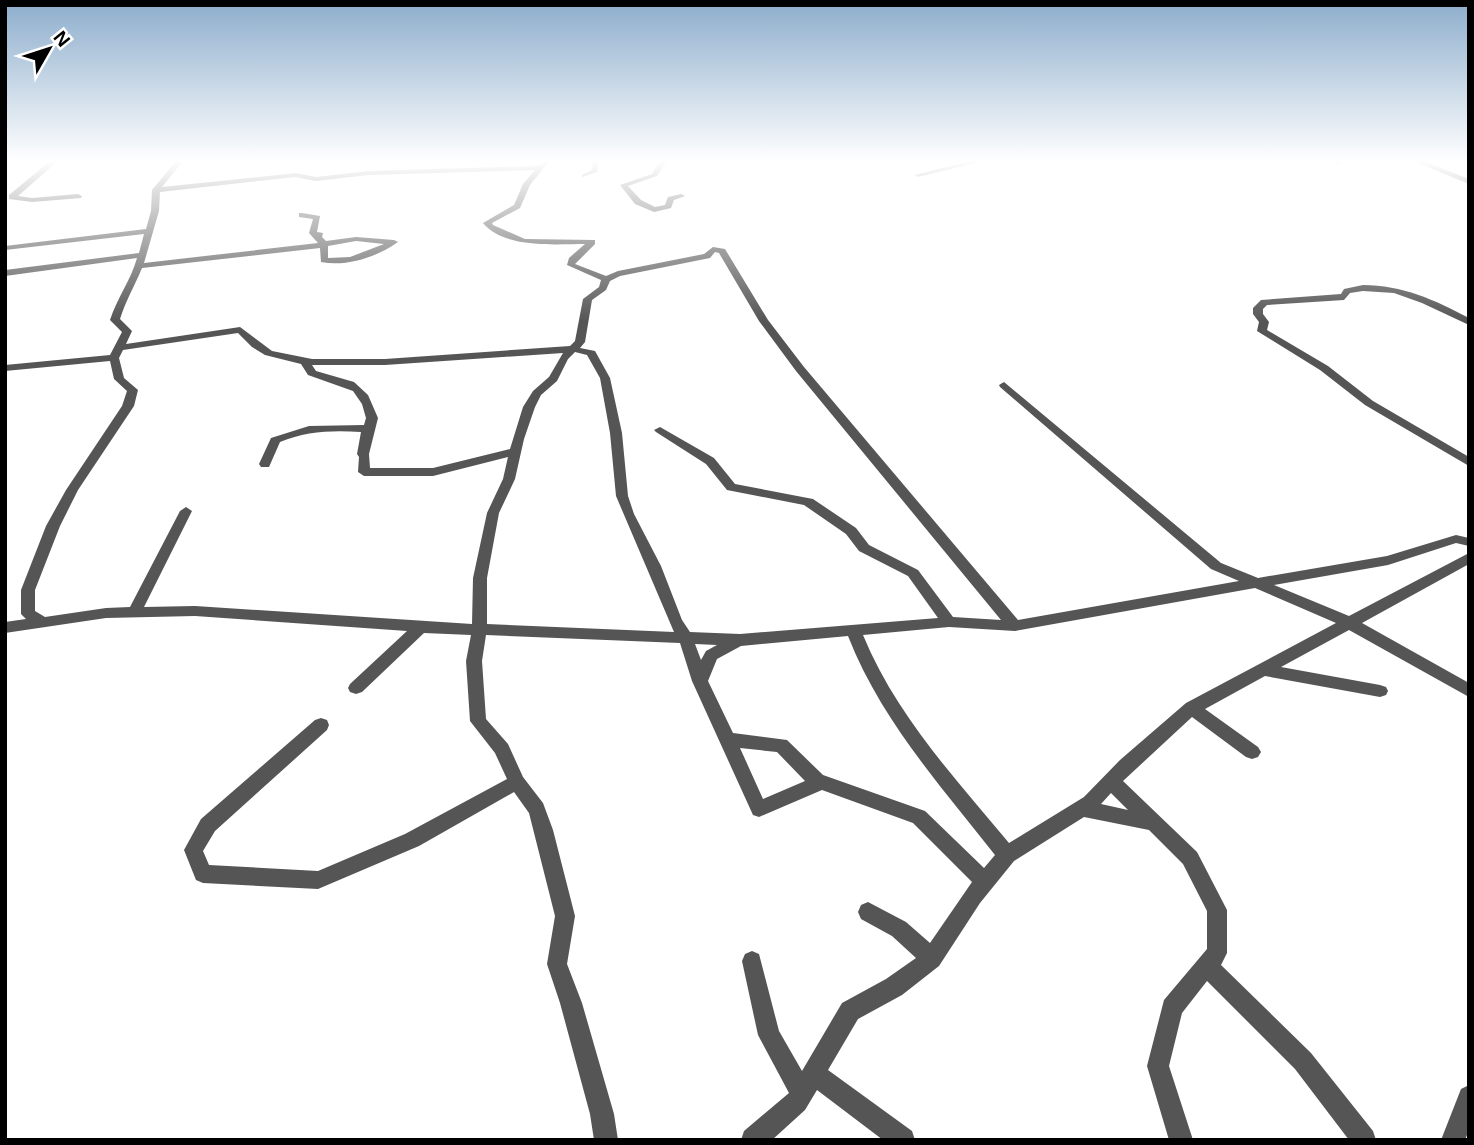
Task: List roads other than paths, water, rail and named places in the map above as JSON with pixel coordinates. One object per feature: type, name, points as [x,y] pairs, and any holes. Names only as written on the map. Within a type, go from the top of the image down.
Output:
[{"type":"street","points":[[41,621],[28,614],[28,590],[53,526],[72,490],[128,406],[133,390],[119,379],[116,353],[127,331],[116,320],[119,306],[127,295],[139,266],[154,214]]},
{"type":"street","points":[[502,214],[487,223],[499,232],[514,235],[523,241],[592,242],[572,260],[571,265],[606,279],[707,256],[713,249],[722,251],[764,321],[800,369],[1015,626]]},
{"type":"street","points":[[302,215],[317,218],[313,233]]},
{"type":"street","points":[[5,248],[149,231]]},
{"type":"street","points":[[313,233],[356,239],[394,242],[364,255],[336,262],[324,260],[324,244],[313,233]]},
{"type":"street","points":[[139,266],[201,256],[356,239]]},
{"type":"street","points":[[5,273],[141,255]]},
{"type":"street","points":[[606,279],[603,288],[588,299],[580,342],[564,358],[548,385],[537,393],[529,407],[514,452],[509,479],[493,513],[480,578],[479,629],[474,661],[478,722],[502,749],[517,782],[537,809],[544,830],[565,916],[557,964],[571,1003],[602,1114],[606,1140]]},
{"type":"street","points":[[1469,322],[1422,299],[1367,288],[1347,291],[1344,297],[1330,299],[1264,302],[1258,308],[1258,314],[1264,322],[1262,331],[1324,369],[1369,403],[1469,462]]},
{"type":"street","points":[[5,368],[116,353],[240,330],[255,347],[276,356],[304,361],[406,362],[573,349],[591,353],[605,378],[616,433],[622,496],[628,514],[654,566],[675,621],[686,639],[700,681],[759,809],[818,783]]},
{"type":"street","points":[[304,361],[312,373],[338,378],[360,389],[372,418],[363,454],[364,472],[433,472],[514,452]]},
{"type":"street","points":[[1004,385],[1216,566],[1348,622],[1469,691]]},
{"type":"street","points":[[265,464],[275,440],[290,433],[313,427],[368,429]]},
{"type":"street","points":[[660,430],[710,461],[731,486],[808,502],[850,531],[864,548],[913,573],[949,622]]},
{"type":"street","points":[[135,611],[186,511]]},
{"type":"street","points":[[5,628],[41,621],[135,611],[195,611],[421,627],[740,640],[949,622],[1015,626],[1388,559],[1455,539],[1469,542]]},
{"type":"street","points":[[753,1140],[797,1102],[850,1011],[894,987],[932,959],[1007,855],[1090,803],[1168,726],[1192,708],[1469,558]]},
{"type":"street","points":[[1216,566],[1229,588]]},
{"type":"street","points":[[356,688],[421,627]]},
{"type":"street","points":[[854,632],[861,654],[893,712],[1007,855]]},
{"type":"street","points":[[700,681],[710,655],[740,640]]},
{"type":"street","points":[[1266,670],[1380,691]]},
{"type":"street","points":[[1192,708],[1252,752]]},
{"type":"street","points":[[321,725],[208,825],[194,850],[204,874],[318,880],[412,840],[517,782]]},
{"type":"street","points":[[727,740],[781,745],[818,783],[919,817],[985,882]]},
{"type":"street","points":[[1111,781],[1191,858],[1217,910],[1217,953],[1172,1008],[1158,1066],[1181,1140]]},
{"type":"street","points":[[1080,808],[1154,823]]},
{"type":"street","points":[[867,912],[899,929],[932,959]]},
{"type":"street","points":[[752,961],[769,1035],[802,1094]]},
{"type":"street","points":[[1207,966],[1303,1061],[1364,1140]]},
{"type":"street","points":[[814,1074],[903,1140]]},
{"type":"street","points":[[1452,1140],[1469,1097]]}]
